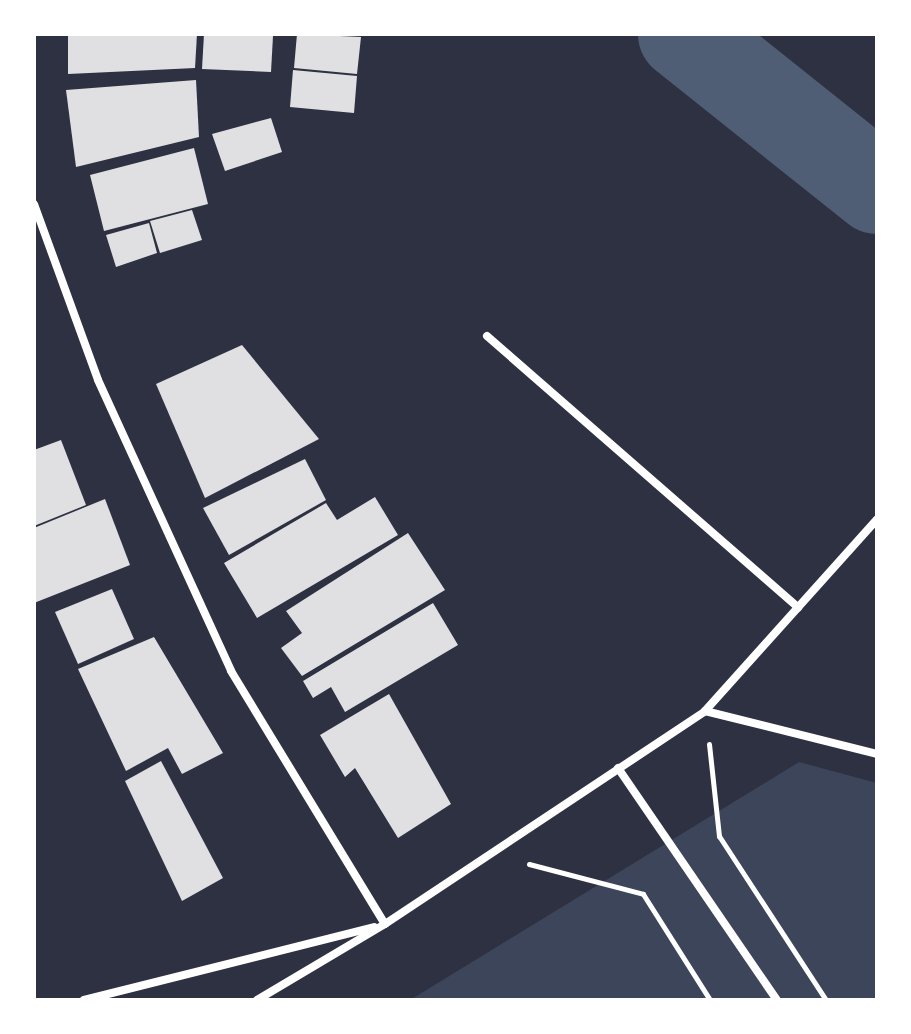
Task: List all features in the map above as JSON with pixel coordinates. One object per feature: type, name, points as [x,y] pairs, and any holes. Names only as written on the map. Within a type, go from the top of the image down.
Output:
[{"type":"street","points":[[34,204],[98,380],[231,671],[385,924]]},
{"type":"street","points":[[487,336],[798,607]]},
{"type":"street","points":[[257,1000],[385,924],[705,711],[877,519]]},
{"type":"street","points":[[705,711],[877,754]]},
{"type":"street","points":[[618,768],[777,1000]]},
{"type":"street","points":[[84,1000],[385,924]]},
{"type":"path","points":[[705,711],[719,836],[826,1000]]},
{"type":"path","points":[[490,854],[643,894],[710,1000]]},
{"type":"shaded area","points":[[799,762],[877,783],[877,1000],[410,1000]]},
{"type":"building","points":[[68,34],[197,34],[195,68],[68,74]]},
{"type":"building","points":[[204,34],[273,36],[271,72],[202,69]]},
{"type":"building","points":[[297,34],[361,37],[357,74],[294,68]]},
{"type":"building","points":[[293,70],[357,76],[354,113],[290,107]]},
{"type":"building","points":[[196,80],[199,137],[76,167],[66,90]]},
{"type":"building","points":[[271,118],[282,152],[225,171],[212,134]]},
{"type":"building","points":[[194,148],[208,204],[104,231],[90,175]]},
{"type":"building","points":[[192,210],[202,240],[160,253],[150,221]]},
{"type":"building","points":[[149,223],[157,253],[116,267],[106,235]]},
{"type":"building","points":[[242,345],[319,439],[205,498],[156,384]]},
{"type":"building","points":[[61,440],[86,505],[34,526],[34,450]]},
{"type":"building","points":[[305,459],[326,500],[229,555],[203,508]]},
{"type":"building","points":[[375,497],[398,535],[257,618],[224,563],[326,503],[337,520]]},
{"type":"building","points":[[105,499],[130,565],[34,603],[34,528]]},
{"type":"building","points":[[408,533],[445,590],[302,676],[281,648],[302,633],[286,611]]},
{"type":"building","points":[[112,589],[134,639],[78,664],[55,612]]},
{"type":"building","points":[[433,603],[458,645],[345,712],[331,687],[313,698],[303,681]]},
{"type":"building","points":[[154,637],[223,753],[182,774],[168,748],[126,771],[78,669]]},
{"type":"building","points":[[389,694],[451,804],[398,838],[355,768],[345,777],[320,735]]},
{"type":"building","points":[[161,761],[223,878],[182,901],[125,781]]},
{"type":"waterway","points":[[684,34],[877,188]]}]
